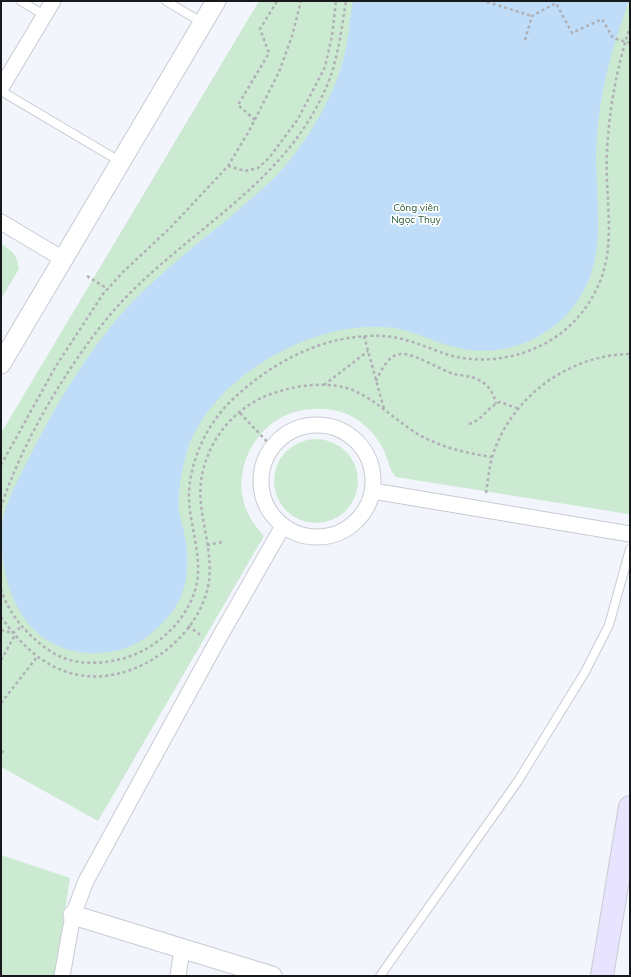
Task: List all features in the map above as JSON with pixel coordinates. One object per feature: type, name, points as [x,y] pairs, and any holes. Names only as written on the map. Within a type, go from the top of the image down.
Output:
[{"type":"main road","points":[[602,976],[630,807]]},
{"type":"street","points":[[1,90],[53,1]]},
{"type":"street","points":[[1,364],[216,1]]},
{"type":"street","points":[[1,222],[63,259]]},
{"type":"street","points":[[322,425],[340,429],[356,440],[367,454],[373,472],[372,491],[366,509],[354,524],[338,534],[320,538],[302,536],[283,526],[272,516],[263,499],[260,481],[264,463],[272,447],[286,434],[303,426],[322,425]]},
{"type":"street","points":[[372,491],[630,534]]},
{"type":"street","points":[[62,976],[73,915],[94,867],[215,645],[283,526]]},
{"type":"street","points":[[73,915],[272,976]]},
{"type":"street","points":[[178,976],[182,949]]},
{"type":"lane","points":[[21,1],[44,15]]},
{"type":"lane","points":[[166,1],[203,23]]},
{"type":"lane","points":[[1,90],[121,162]]},
{"type":"lane","points":[[380,976],[518,782],[585,672],[609,625],[630,549]]},
{"type":"path","points":[[255,120],[238,104],[269,54],[260,29],[277,1]]},
{"type":"path","points":[[1,465],[56,366],[85,320],[108,289],[172,226],[228,166],[255,120],[284,60],[301,1]]},
{"type":"path","points":[[228,166],[245,171],[258,168],[272,154],[298,119],[325,67],[330,52],[336,1]]},
{"type":"path","points":[[1,508],[13,475],[46,411],[77,359],[102,326],[129,294],[173,253],[242,199],[271,170],[313,115],[330,76],[339,49],[346,1]]},
{"type":"path","points":[[487,2],[532,16]]},
{"type":"path","points":[[525,40],[532,16],[556,2],[572,33],[602,19],[613,38],[630,43]]},
{"type":"path","points":[[1,589],[4,599],[21,627],[54,654],[78,663],[105,663],[137,655],[162,639],[181,618],[194,593],[198,567],[189,496],[193,465],[206,434],[227,404],[261,376],[295,355],[330,342],[364,336],[386,336],[405,340],[450,355],[477,359],[504,358],[534,349],[557,336],[578,318],[594,294],[606,266],[610,238],[606,180],[607,148],[611,110],[625,42],[630,27]]},
{"type":"path","points":[[87,276],[108,289]]},
{"type":"path","points":[[364,336],[384,410]]},
{"type":"path","points":[[324,385],[368,351]]},
{"type":"path","points":[[376,381],[390,359],[394,356],[406,354],[454,374],[476,378],[493,394],[496,404]]},
{"type":"path","points":[[483,510],[492,457],[502,434],[519,409],[533,393],[549,379],[583,362],[604,356],[630,354]]},
{"type":"path","points":[[1,617],[14,634],[37,657],[78,675],[99,676],[123,672],[145,664],[159,655],[178,638],[201,606],[207,592],[209,579],[207,545],[200,498],[203,469],[215,439],[228,423],[240,413],[260,399],[276,393],[304,387],[324,385],[341,387],[359,393],[416,432],[435,443],[456,451],[492,457]]},
{"type":"path","points":[[470,424],[477,422],[496,404],[505,402],[519,409]]},
{"type":"path","points":[[240,413],[272,447]]},
{"type":"path","points":[[207,545],[223,542]]},
{"type":"path","points":[[1,660],[14,634],[21,627]]},
{"type":"path","points":[[1,630],[14,634]]},
{"type":"path","points":[[1,703],[37,657]]},
{"type":"path","points":[[1,751],[6,753]]},
{"type":"green space","name":"Công viên Ngọc Thụy","points":[[259,1],[630,1],[630,512],[628,514],[396,477],[390,469],[384,450],[378,440],[370,430],[355,418],[334,410],[325,409],[303,410],[287,415],[272,424],[260,435],[244,464],[242,481],[244,504],[251,519],[264,536],[98,821],[1,767],[1,433]]},
{"type":"green space","points":[[1,244],[14,254],[19,269],[1,299]]},
{"type":"green space","points":[[316,439],[332,442],[346,451],[355,465],[358,481],[355,497],[346,511],[332,520],[316,523],[300,520],[286,511],[277,497],[274,481],[277,465],[286,451],[300,442]]},
{"type":"green space","points":[[1,855],[70,878],[55,976],[1,976]]},
{"type":"water","points":[[353,1],[629,1],[608,67],[601,102],[596,158],[598,225],[597,247],[593,268],[585,288],[573,307],[561,320],[547,331],[532,340],[499,350],[482,351],[464,349],[447,345],[401,329],[364,327],[332,332],[300,343],[269,358],[241,378],[217,401],[198,427],[186,455],[180,482],[179,503],[188,564],[184,588],[174,609],[147,637],[132,646],[121,650],[102,653],[77,652],[54,644],[43,637],[25,619],[18,608],[8,585],[2,548],[2,522],[6,506],[38,440],[62,397],[103,336],[135,299],[266,186],[303,143],[333,90],[343,62]]}]
